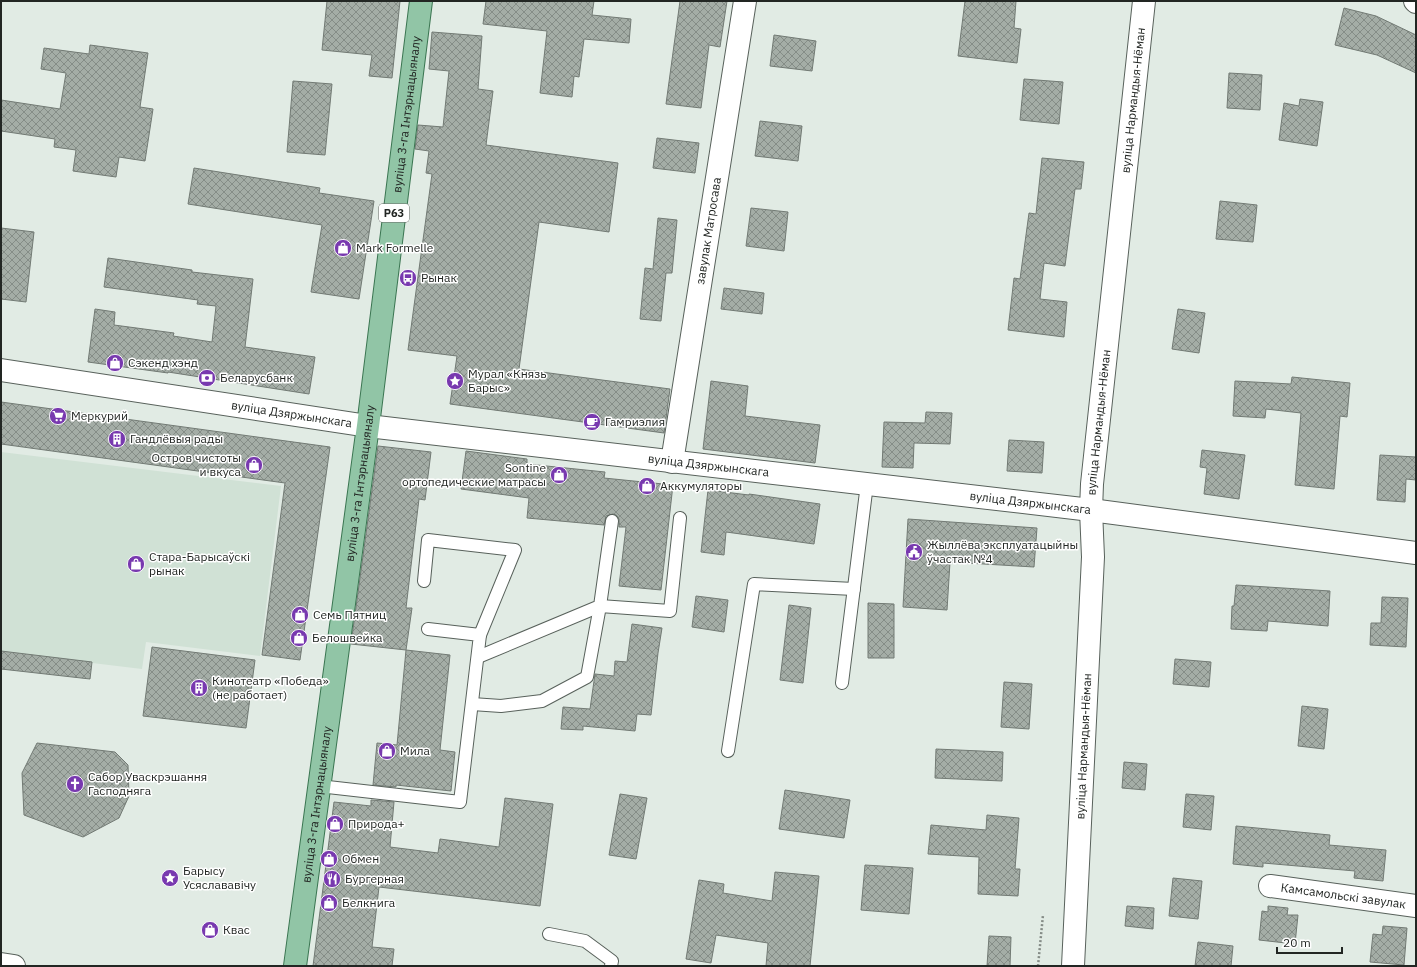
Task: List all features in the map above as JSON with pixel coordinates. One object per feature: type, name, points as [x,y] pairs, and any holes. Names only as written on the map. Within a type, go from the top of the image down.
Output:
[{"type":"main road","name":"вуліца 3-га Інтэрнацыяналу","points":[[295,966],[368,426],[421,1]]},
{"type":"street","name":"завулак Матросава","points":[[672,462],[745,1]]},
{"type":"street","name":"вуліца Нармандыя-Нёман","points":[[1073,966],[1093,557],[1091,510],[1093,476],[1144,1]]},
{"type":"street","name":"вуліца Дзяржынскага","points":[[1,370],[368,426],[1091,510],[1416,553]]},
{"type":"street","name":"Камсамольскі завулак","points":[[1270,886],[1416,906]]},
{"type":"street","points":[[1,964],[14,966]]},
{"type":"lane","points":[[842,682],[867,484]]},
{"type":"lane","points":[[478,657],[600,606],[670,611],[680,518]]},
{"type":"lane","points":[[472,704],[501,706],[542,701],[587,677],[600,606],[612,521]]},
{"type":"lane","points":[[319,786],[460,802],[480,635],[515,550],[428,540],[424,581]]},
{"type":"lane","points":[[728,751],[754,584],[854,589]]},
{"type":"lane","points":[[428,629],[480,635]]},
{"type":"lane","points":[[549,934],[585,941],[612,961],[611,966]]},
{"type":"path","points":[[1038,966],[1043,915]]},
{"type":"shaded area","name":"Стара-Барысаўскі рынак","points":[[1,452],[281,486],[260,656],[146,642],[142,669],[1,652]]},
{"type":"building","points":[[327,1],[400,1],[392,78],[369,76],[372,55],[322,50]]},
{"type":"building","points":[[486,1],[594,1],[592,15],[631,19],[629,43],[584,39],[579,77],[574,76],[572,97],[540,93],[547,31],[483,24]]},
{"type":"building","points":[[680,1],[727,1],[720,47],[709,45],[701,108],[666,104]]},
{"type":"building","points":[[965,1],[1016,1],[1014,28],[1021,29],[1017,63],[958,56]]},
{"type":"building","points":[[1344,8],[1376,16],[1416,35],[1416,73],[1377,55],[1335,45]]},
{"type":"building","points":[[432,32],[482,36],[478,89],[493,91],[486,145],[618,163],[609,232],[539,222],[519,369],[670,389],[664,433],[450,404],[457,356],[408,350],[432,174],[426,173],[429,151],[415,149],[418,125],[443,127],[449,71],[429,69]]},
{"type":"building","points":[[774,35],[816,41],[812,71],[770,66]]},
{"type":"building","points":[[90,45],[148,53],[140,107],[153,109],[145,161],[119,157],[116,177],[73,171],[76,150],[54,147],[55,139],[1,131],[1,100],[60,109],[66,73],[41,69],[44,48],[89,54]]},
{"type":"building","points":[[1229,73],[1262,75],[1260,110],[1227,108]]},
{"type":"building","points":[[1024,79],[1063,82],[1059,124],[1020,120]]},
{"type":"building","points":[[293,81],[332,84],[325,155],[287,152]]},
{"type":"building","points":[[1300,99],[1323,102],[1317,146],[1279,140],[1284,103],[1299,106]]},
{"type":"building","points":[[760,121],[802,126],[798,161],[755,156]]},
{"type":"building","points":[[657,138],[699,143],[695,173],[653,168]]},
{"type":"building","points":[[1042,158],[1084,162],[1081,189],[1075,189],[1065,266],[1044,263],[1040,299],[1067,302],[1064,337],[1008,330],[1014,278],[1020,279],[1029,213],[1036,214]]},
{"type":"building","points":[[194,168],[320,188],[319,193],[374,201],[359,299],[311,292],[322,225],[188,204]]},
{"type":"building","points":[[1220,201],[1257,205],[1253,242],[1216,239]]},
{"type":"building","points":[[751,208],[788,212],[784,251],[746,246]]},
{"type":"building","points":[[658,218],[677,220],[672,273],[666,273],[661,321],[640,319],[645,268],[653,269]]},
{"type":"building","points":[[1,228],[34,232],[26,302],[1,299]]},
{"type":"building","points":[[108,258],[192,270],[192,272],[253,279],[245,347],[315,357],[309,394],[168,372],[88,362],[95,309],[115,312],[114,325],[174,333],[173,336],[212,342],[216,306],[197,304],[198,300],[104,287]]},
{"type":"building","points":[[724,288],[764,293],[762,314],[721,309]]},
{"type":"building","points":[[1178,309],[1205,313],[1199,353],[1172,349]]},
{"type":"building","points":[[1292,377],[1350,383],[1347,417],[1340,416],[1334,489],[1295,485],[1301,413],[1266,409],[1265,418],[1233,416],[1235,381],[1291,384]]},
{"type":"building","points":[[711,381],[748,386],[745,416],[820,425],[815,463],[703,449]]},
{"type":"building","points":[[1,402],[330,447],[300,660],[262,655],[285,483],[1,444]]},
{"type":"building","points":[[926,412],[952,413],[950,444],[914,443],[913,468],[882,467],[884,422],[925,423]]},
{"type":"building","points":[[1009,440],[1044,442],[1042,473],[1007,471]]},
{"type":"building","points":[[378,446],[431,452],[425,500],[419,499],[406,608],[412,608],[406,650],[351,644]]},
{"type":"building","points":[[1202,450],[1245,455],[1239,499],[1204,494],[1207,468],[1200,467]]},
{"type":"building","points":[[466,451],[527,459],[527,464],[605,472],[604,478],[673,485],[661,590],[619,586],[626,527],[619,527],[619,519],[616,515],[613,514],[606,516],[604,525],[527,518],[529,498],[461,489]]},
{"type":"building","points":[[1380,455],[1416,457],[1416,480],[1406,479],[1405,502],[1377,500]]},
{"type":"building","points":[[708,490],[820,504],[814,544],[726,532],[724,555],[701,552]]},
{"type":"building","points":[[908,519],[1037,528],[1034,567],[950,562],[947,610],[903,607]]},
{"type":"building","points":[[1236,585],[1330,591],[1328,626],[1268,621],[1267,631],[1231,629],[1232,606],[1234,606]]},
{"type":"building","points":[[696,596],[728,600],[724,632],[692,627]]},
{"type":"building","points":[[1382,597],[1408,598],[1406,647],[1370,645],[1371,623],[1381,623]]},
{"type":"building","points":[[868,603],[894,604],[894,658],[868,658]]},
{"type":"building","points":[[789,605],[811,608],[803,683],[780,680]]},
{"type":"building","points":[[632,624],[662,628],[651,715],[637,714],[635,731],[583,726],[583,730],[561,729],[563,707],[590,709],[595,674],[614,676],[615,661],[627,662]]},
{"type":"building","name":"Кинотеатр «Победа» (не работает)","points":[[152,647],[255,660],[246,728],[143,716]]},
{"type":"building","points":[[406,650],[450,655],[440,750],[455,752],[451,791],[396,785],[396,787],[373,785],[377,743],[397,745]]},
{"type":"building","points":[[1,651],[92,662],[90,679],[1,669]]},
{"type":"building","points":[[1175,659],[1211,662],[1209,687],[1173,684]]},
{"type":"building","points":[[1004,682],[1032,684],[1029,729],[1001,727]]},
{"type":"building","points":[[1302,706],[1328,709],[1324,749],[1298,746]]},
{"type":"building","name":"Сабор Уваскрэшання Гасподняга","points":[[37,743],[115,752],[128,765],[129,796],[119,818],[83,837],[24,815],[22,773]]},
{"type":"building","points":[[936,749],[1003,752],[1002,781],[935,778]]},
{"type":"building","points":[[1124,762],[1147,764],[1145,790],[1122,788]]},
{"type":"building","points":[[785,790],[850,800],[844,838],[779,829]]},
{"type":"building","points":[[620,794],[647,798],[636,859],[609,855]]},
{"type":"building","points":[[1186,794],[1214,796],[1211,830],[1183,827]]},
{"type":"building","points":[[505,798],[553,804],[540,906],[379,887],[372,947],[394,949],[392,966],[313,966],[334,802],[371,806],[371,800],[394,802],[390,847],[438,853],[440,839],[499,847]]},
{"type":"building","points":[[987,815],[1019,818],[1015,869],[1020,869],[1018,896],[978,894],[979,857],[928,854],[931,825],[986,830]]},
{"type":"building","points":[[1236,826],[1330,835],[1329,845],[1386,850],[1383,881],[1354,878],[1355,871],[1263,863],[1263,867],[1233,864]]},
{"type":"building","points":[[865,865],[913,868],[909,914],[861,910]]},
{"type":"building","points":[[775,872],[819,876],[810,966],[766,966],[768,943],[716,935],[711,963],[686,959],[699,880],[724,884],[723,893],[772,901]]},
{"type":"building","points":[[1173,878],[1202,881],[1198,919],[1169,916]]},
{"type":"building","points":[[1127,906],[1154,908],[1153,929],[1125,926]]},
{"type":"building","points":[[1268,906],[1288,908],[1287,915],[1298,915],[1295,944],[1259,940],[1262,911],[1268,912]]},
{"type":"building","points":[[1383,926],[1407,928],[1404,965],[1370,962],[1373,934],[1382,935]]},
{"type":"building","points":[[989,936],[1011,937],[1010,966],[987,966]]},
{"type":"building","points":[[1198,942],[1233,946],[1231,966],[1195,966]]},
{"type":"place","name":"Mark Formelle","points":[[343,248]]},
{"type":"place","name":"Рынак","points":[[408,278]]},
{"type":"place","name":"Сэкенд хэнд","points":[[115,363]]},
{"type":"place","name":"Беларусбанк","points":[[207,378]]},
{"type":"place","name":"Мурал «Князь Барыс»","points":[[455,381]]},
{"type":"place","name":"Меркурий","points":[[58,416]]},
{"type":"place","name":"Гамриэлия","points":[[592,422]]},
{"type":"place","name":"Гандлёвыя рады","points":[[117,439]]},
{"type":"place","name":"Остров чистоты и вкуса","points":[[254,465]]},
{"type":"place","name":"Sontine ортопедические матрасы","points":[[559,475]]},
{"type":"place","name":"Аккумуляторы","points":[[647,486]]},
{"type":"place","name":"Жыллёва эксплуатацыйны ўчастак №4","points":[[914,552]]},
{"type":"place","name":"Стара-Барысаўскі рынак","points":[[136,564]]},
{"type":"place","name":"Семь Пятниц","points":[[300,615]]},
{"type":"place","name":"Белошвейка","points":[[299,638]]},
{"type":"place","name":"Кинотеатр «Победа» (не работает)","points":[[199,688]]},
{"type":"place","name":"Мила","points":[[387,751]]},
{"type":"place","name":"Сабор Уваскрэшання Гасподняга","points":[[75,784]]},
{"type":"place","name":"Природа+","points":[[335,824]]},
{"type":"place","name":"Обмен","points":[[329,859]]},
{"type":"place","name":"Барысу Усяслававічу","points":[[170,878]]},
{"type":"place","name":"Бургерная","points":[[332,879]]},
{"type":"place","name":"Белкнига","points":[[329,903]]},
{"type":"place","name":"Квас","points":[[210,930]]}]
